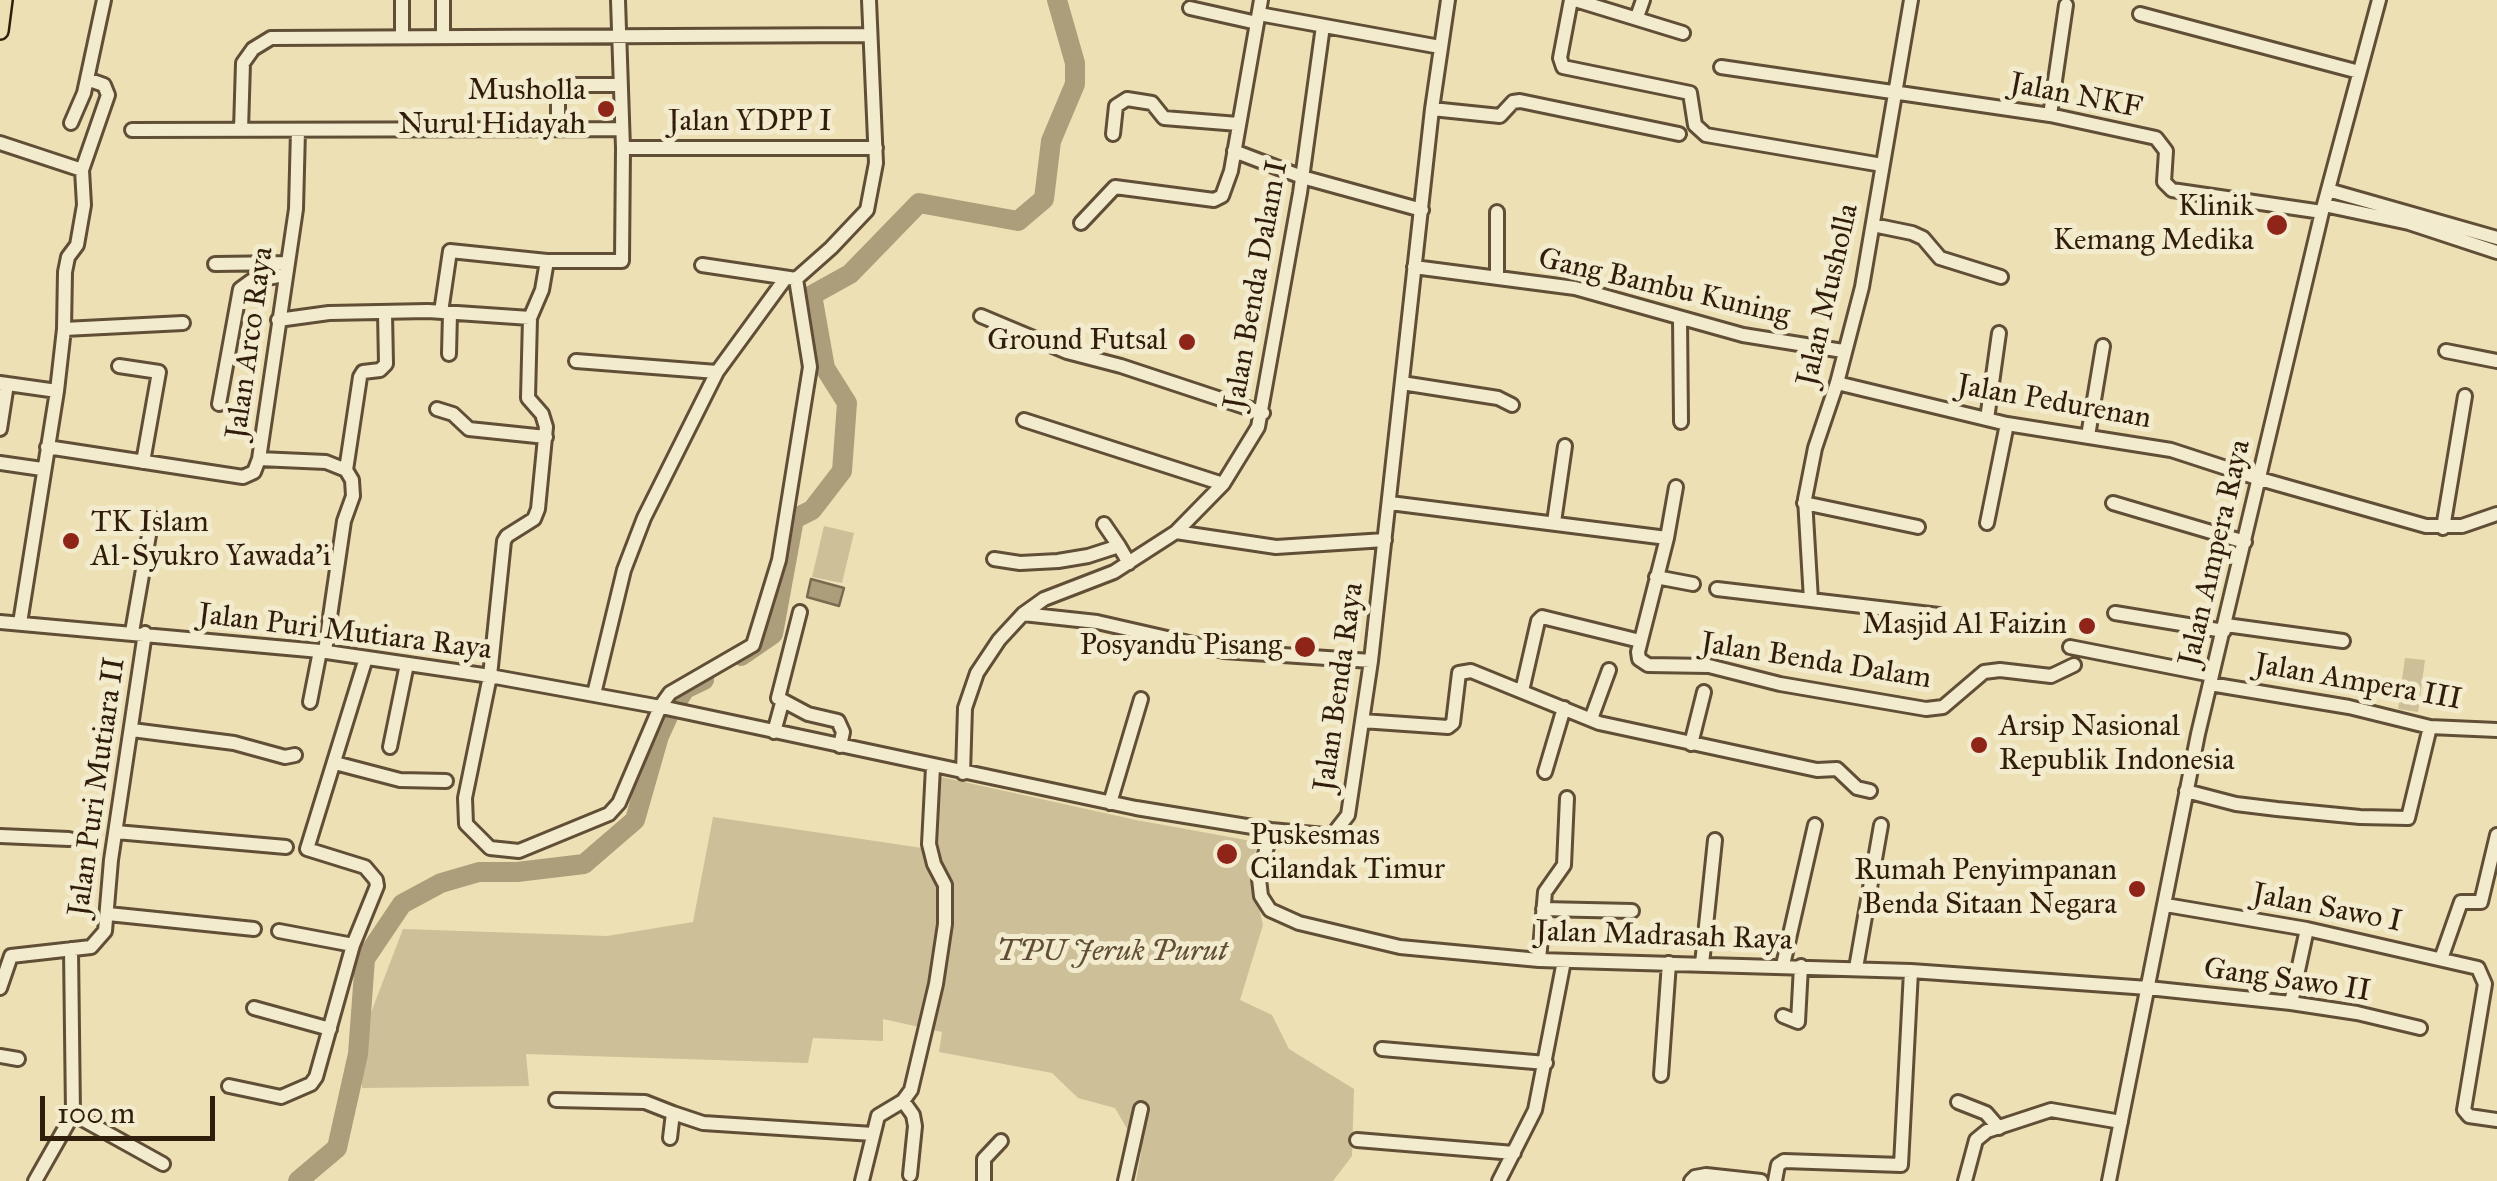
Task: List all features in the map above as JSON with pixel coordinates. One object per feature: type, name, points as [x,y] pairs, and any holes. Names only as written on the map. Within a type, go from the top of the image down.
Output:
[{"type":"main road","points":[[0,31],[4,0]]},
{"type":"street","points":[[71,123],[84,93],[104,0]]},
{"type":"street","points":[[402,0],[402,35]]},
{"type":"street","points":[[443,0],[443,35]]},
{"type":"street","points":[[449,354],[446,312],[450,251],[547,261],[622,261],[618,0]]},
{"type":"street","points":[[594,694],[629,556],[717,372],[790,279],[832,248],[867,210],[876,148],[868,0]]},
{"type":"street","name":"Jalan Benda Raya","points":[[681,711],[1110,803],[1271,830],[1324,836],[1338,831],[1348,815],[1371,661],[1432,109],[1448,0]]},
{"type":"street","points":[[1684,34],[1573,0],[1561,51],[1563,67],[1691,93],[1695,126],[1706,135],[1882,165]]},
{"type":"street","points":[[1637,18],[1642,0]]},
{"type":"street","name":"Jalan Musholla","points":[[1812,600],[1804,503],[1815,448],[1862,287],[1911,0]]},
{"type":"street","name":"Jalan Ampera Raya","points":[[2109,1181],[2211,680],[2323,208],[2380,0]]},
{"type":"street","points":[[2050,115],[2066,6]]},
{"type":"street","points":[[1190,8],[1259,12],[1440,47]]},
{"type":"street","points":[[1081,223],[1112,188],[1214,200],[1222,196],[1228,188],[1259,12]]},
{"type":"street","points":[[2140,14],[2360,72]]},
{"type":"street","name":"Jalan Benda Dalam I","points":[[963,773],[963,726],[973,683],[986,656],[1023,614],[1044,599],[1129,563],[1176,532],[1223,484],[1250,444],[1263,413],[1323,26]]},
{"type":"street","points":[[241,130],[243,63],[260,44],[282,37],[870,34]]},
{"type":"street","name":"Jalan NKF","points":[[1721,67],[2050,115],[2160,139],[2166,152],[2164,182],[2172,190],[2323,208]]},
{"type":"street","points":[[20,623],[57,391],[64,329],[64,272],[68,256],[78,245],[84,205],[82,170],[108,95],[104,84],[86,78]]},
{"type":"street","points":[[558,128],[558,100],[567,85],[620,85]]},
{"type":"street","points":[[1113,134],[1116,106],[1127,100],[1152,103],[1164,118],[1238,124]]},
{"type":"street","points":[[1432,109],[1500,116],[1514,102],[1526,102],[1679,134]]},
{"type":"street","points":[[132,130],[622,129]]},
{"type":"street","name":"Jalan Arco Raya","points":[[48,447],[243,477],[254,472],[297,195],[298,130]]},
{"type":"street","points":[[0,144],[82,170]]},
{"type":"street","name":"Jalan YDPP I","points":[[623,148],[876,148]]},
{"type":"street","points":[[1234,150],[1302,178],[1422,210]]},
{"type":"street","points":[[2328,190],[2497,238]]},
{"type":"street","points":[[2323,208],[2410,224],[2497,252]]},
{"type":"street","points":[[1497,277],[1498,212]]},
{"type":"street","points":[[1873,225],[1912,233],[1940,258],[2000,277]]},
{"type":"street","points":[[547,261],[542,290],[530,318],[528,398],[545,420],[546,437],[537,514],[504,541],[490,676],[466,790],[465,818],[472,832],[490,848],[519,851],[609,814],[619,803],[663,707],[676,688],[744,652],[756,641],[780,560],[810,367],[790,279]]},
{"type":"street","points":[[215,264],[286,269]]},
{"type":"street","points":[[702,264],[790,279]]},
{"type":"street","name":"Gang Bambu Kuning","points":[[1414,267],[1587,290],[1757,339],[1843,351]]},
{"type":"street","points":[[219,404],[240,288],[286,269]]},
{"type":"street","points":[[278,320],[313,314],[446,312],[530,318]]},
{"type":"street","points":[[346,470],[360,377],[386,364],[385,313]]},
{"type":"street","points":[[981,316],[1067,352],[1263,413]]},
{"type":"street","points":[[1680,318],[1681,422]]},
{"type":"street","points":[[64,329],[182,323]]},
{"type":"street","points":[[1987,419],[1999,333]]},
{"type":"street","points":[[2088,436],[2103,346]]},
{"type":"street","points":[[2446,351],[2497,361]]},
{"type":"street","points":[[576,360],[717,372]]},
{"type":"street","points":[[119,366],[159,372],[143,462]]},
{"type":"street","points":[[1402,383],[1498,398],[1512,405]]},
{"type":"street","name":"Jalan Pedurenan","points":[[1837,383],[2007,424],[2171,450],[2413,529],[2443,528]]},
{"type":"street","points":[[0,429],[4,384],[57,391]]},
{"type":"street","points":[[2465,396],[2443,528],[2497,514]]},
{"type":"street","points":[[438,409],[453,414],[469,429],[546,437]]},
{"type":"street","points":[[1024,420],[1223,484]]},
{"type":"street","points":[[1987,523],[2007,424]]},
{"type":"street","points":[[1554,522],[1565,446]]},
{"type":"street","points":[[259,459],[326,462],[346,470],[352,480],[310,702]]},
{"type":"street","points":[[0,463],[42,469]]},
{"type":"street","points":[[1522,691],[1542,617],[1640,641],[1676,487]]},
{"type":"street","points":[[1390,503],[1667,538]]},
{"type":"street","points":[[1804,503],[1918,526]]},
{"type":"street","points":[[2112,503],[2245,542]]},
{"type":"street","name":"Jalan Puri Mutiara II","points":[[0,988],[11,956],[92,947],[105,931],[132,730],[138,632],[152,518]]},
{"type":"street","points":[[1104,524],[1129,563]]},
{"type":"street","points":[[1176,532],[1276,547],[1385,540]]},
{"type":"street","points":[[994,559],[1058,560],[1119,546]]},
{"type":"street","points":[[1656,576],[1694,584]]},
{"type":"street","points":[[1717,589],[1939,615]]},
{"type":"street","points":[[774,732],[782,702],[778,693],[800,612]]},
{"type":"street","points":[[2115,613],[2343,641]]},
{"type":"street","points":[[1023,614],[1097,622],[1224,651],[1371,661]]},
{"type":"street","name":"Jalan Puri Mutiara Raya","points":[[0,622],[322,651],[490,676],[681,711]]},
{"type":"street","name":"Jalan Benda Dalam","points":[[1640,641],[1638,656],[1648,665],[1709,666],[1914,709],[1943,706],[1984,672],[2051,676],[2074,665]]},
{"type":"street","name":"Jalan Ampera III","points":[[2070,646],[2430,727],[2497,730]]},
{"type":"street","points":[[229,1086],[281,1097],[311,1084],[330,1030],[376,880],[365,867],[307,849],[366,658]]},
{"type":"street","points":[[390,746],[407,664]]},
{"type":"street","points":[[1588,718],[1609,670]]},
{"type":"street","points":[[1362,721],[1448,727],[1453,723],[1458,676],[1471,671],[1624,730],[1817,770],[1837,770],[1857,788],[1870,791]]},
{"type":"street","points":[[1692,744],[1704,692]]},
{"type":"street","points":[[1110,803],[1140,699]]},
{"type":"street","points":[[782,702],[817,717],[838,720],[842,732],[840,746]]},
{"type":"street","points":[[1545,772],[1564,708]]},
{"type":"street","points":[[2186,791],[2264,807],[2360,818],[2408,818],[2430,727]]},
{"type":"street","points":[[132,730],[234,744],[290,758],[296,755]]},
{"type":"street","points":[[334,763],[400,780],[446,780]]},
{"type":"street","points":[[862,1181],[878,1116],[910,1094],[945,924],[945,885],[929,844],[933,767]]},
{"type":"street","points":[[1539,960],[1545,892],[1564,865],[1568,798]]},
{"type":"street","points":[[1856,968],[1881,825]]},
{"type":"street","points":[[1783,966],[1815,826]]},
{"type":"street","name":"Jalan Madrasah Raya","points":[[1271,830],[1260,888],[1265,904],[1278,915],[1400,948],[1539,960],[1856,968],[2148,988]]},
{"type":"street","points":[[116,832],[286,847]]},
{"type":"street","points":[[2441,959],[2461,902],[2481,903],[2497,835]]},
{"type":"street","points":[[0,836],[69,839]]},
{"type":"street","points":[[1702,964],[1715,840]]},
{"type":"street","name":"Jalan Sawo I","points":[[2166,905],[2308,929],[2478,968],[2486,984],[2464,1110],[2470,1116],[2497,1120]]},
{"type":"street","points":[[1543,909],[1632,910]]},
{"type":"street","points":[[108,914],[254,929]]},
{"type":"street","points":[[2291,1003],[2308,929]]},
{"type":"street","points":[[279,931],[353,945]]},
{"type":"street","points":[[35,1181],[73,1114],[71,950]]},
{"type":"street","points":[[1499,1181],[1535,1110],[1564,961]]},
{"type":"street","points":[[1661,1075],[1670,963]]},
{"type":"street","points":[[1783,1016],[1801,1024],[1802,966]]},
{"type":"street","points":[[1775,1181],[1778,1165],[1784,1161],[1894,1167],[1902,1163],[1911,971]]},
{"type":"street","name":"Gang Sawo II","points":[[2148,988],[2291,1003],[2420,1028]]},
{"type":"street","points":[[254,1008],[330,1030]]},
{"type":"street","points":[[1382,1049],[1546,1063]]},
{"type":"street","points":[[0,1056],[18,1058]]},
{"type":"street","points":[[556,1100],[646,1102],[704,1122],[873,1134]]},
{"type":"street","points":[[903,1101],[915,1126],[910,1175]]},
{"type":"street","points":[[1958,1102],[1986,1113],[1999,1128]]},
{"type":"street","points":[[1124,1181],[1141,1110]]},
{"type":"street","points":[[1965,1181],[1976,1140],[1983,1133],[2051,1110],[2121,1120]]},
{"type":"street","points":[[670,1138],[673,1112]]},
{"type":"street","points":[[73,1114],[164,1164]]},
{"type":"street","points":[[1357,1140],[1514,1153]]},
{"type":"street","points":[[984,1181],[985,1156],[1001,1141]]},
{"type":"street","points":[[1691,1181],[1706,1175],[1761,1181]]},
{"type":"green space","points":[[824,526],[854,533],[842,583],[812,577]]},
{"type":"green space","points":[[2405,658],[2425,660],[2418,712],[2398,709]]},
{"type":"green space","name":"TPU Jeruk Purut","points":[[928,774],[1257,842],[1252,876],[1263,925],[1240,1000],[1272,1015],[1289,1049],[1354,1089],[1352,1156],[1333,1181],[1136,1181],[1141,1153],[1115,1108],[1078,1098],[1052,1073],[939,1052],[942,1032],[883,1019],[883,1041],[813,1038],[808,1063],[526,1054],[529,1086],[362,1088],[359,1044],[403,929],[607,936],[693,922],[713,817],[929,849]]},
{"type":"shaded area","points":[[811,579],[844,588],[839,606],[807,597]]},
{"type":"waterway","points":[[741,656],[773,634],[794,519],[812,510],[842,471],[847,403],[825,368],[812,295],[850,274],[919,203],[1018,221],[1044,199],[1051,141],[1075,84],[1075,63],[1057,0]]},
{"type":"waterway","points":[[298,1181],[337,1148],[358,1054],[365,959],[402,904],[441,883],[479,872],[584,864],[635,820],[659,736],[670,712],[685,689],[704,680]]},
{"type":"place","name":"Musholla Nurul Hidayah","points":[[606,109]]},
{"type":"place","name":"Klinik Kemang Medika","points":[[2277,225]]},
{"type":"place","name":"Ground Futsal","points":[[1187,342]]},
{"type":"place","name":"TK Islam Al-Syukro Yawada'i","points":[[71,541]]},
{"type":"place","name":"Masjid Al Faizin","points":[[2087,626]]},
{"type":"place","name":"Posyandu Pisang","points":[[1305,647]]},
{"type":"place","name":"Arsip Nasional Republik Indonesia","points":[[1979,745]]},
{"type":"place","name":"Puskesmas Cilandak Timur","points":[[1227,854]]},
{"type":"place","name":"Rumah Penyimpanan Benda Sitaan Negara","points":[[2137,889]]}]
